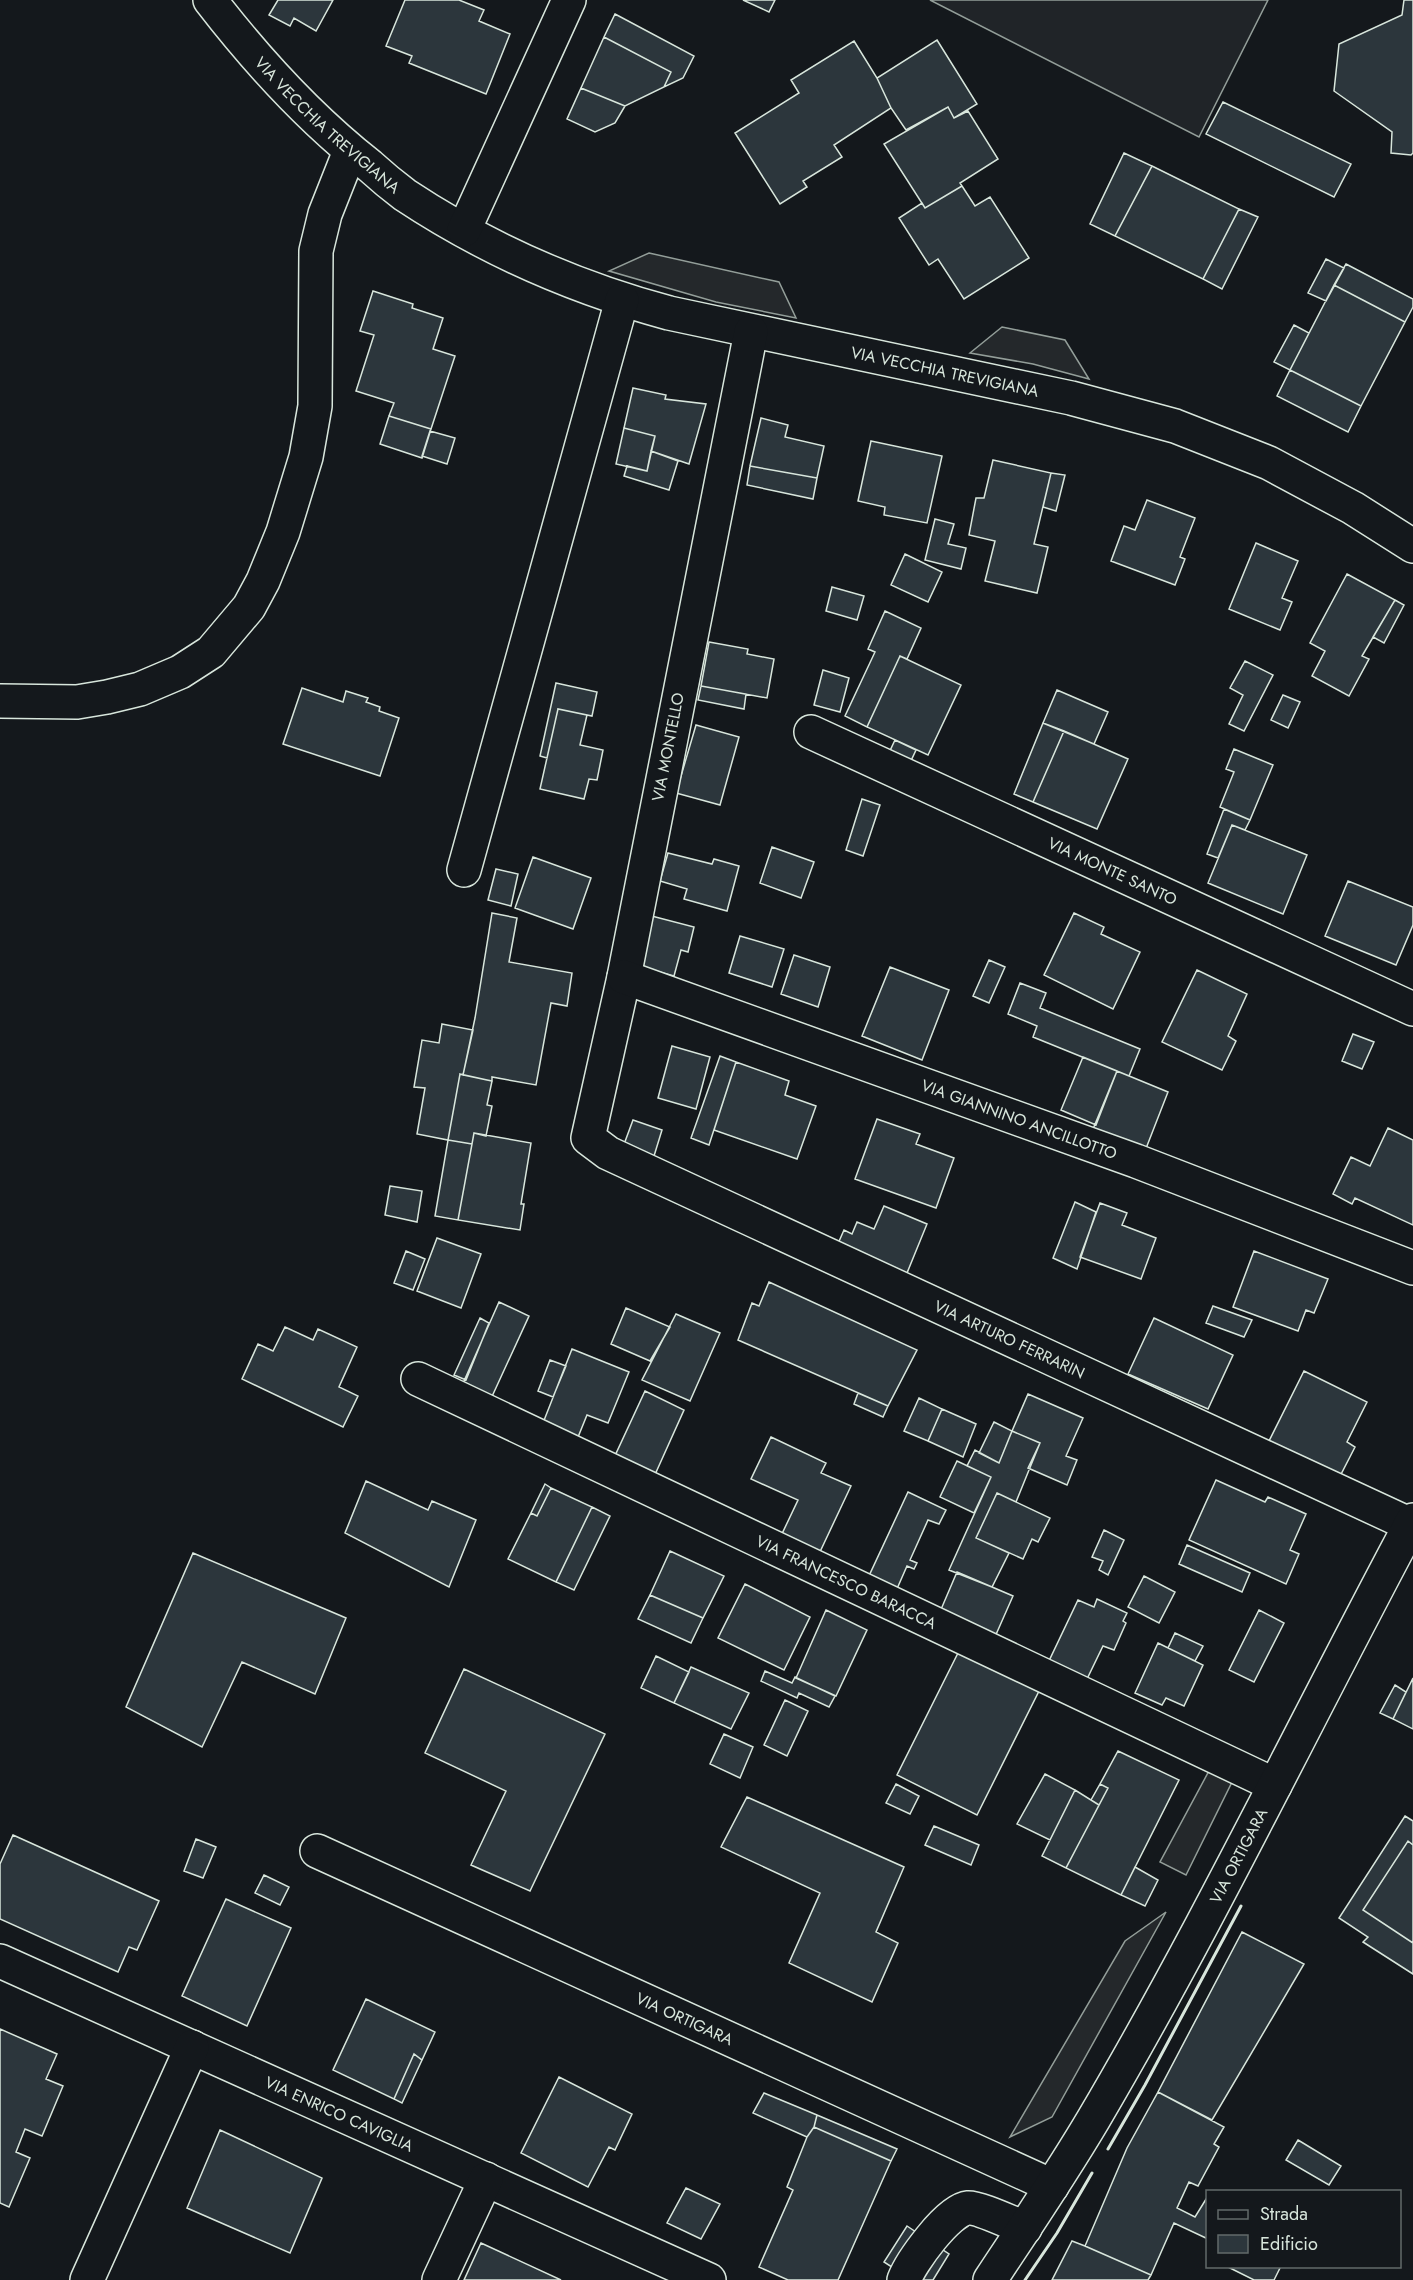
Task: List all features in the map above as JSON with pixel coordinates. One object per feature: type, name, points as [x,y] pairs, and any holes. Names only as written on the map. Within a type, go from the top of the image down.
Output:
[{"type":"street","name":"VIA VECCHIA TREVIGIANA","points":[[210,0],[245,45],[280,84],[350,151],[404,194],[464,230],[537,267],[622,300],[751,332],[1071,399],[1175,426],[1269,463],[1353,508],[1413,546]]},
{"type":"street","points":[[464,230],[569,0]]},
{"type":"street","points":[[0,702],[77,702],[140,689],[180,672],[211,652],[249,607],[263,581],[283,532],[306,457],[315,406],[316,251],[325,214],[350,151]]},
{"type":"street","points":[[464,870],[622,300]]},
{"type":"street","name":"VIA MONTELLO","points":[[608,1153],[588,1138],[624,977],[751,332]]},
{"type":"street","name":"VIA MONTE SANTO","points":[[811,732],[1413,1009]]},
{"type":"street","name":"VIA GIANNINO ANCILLOTTO","points":[[624,977],[1136,1161],[1413,1268]]},
{"type":"street","name":"VIA ARTURO FERRARIN","points":[[608,1153],[1412,1523]]},
{"type":"street","name":"VIA FRANCESCO BARACCA","points":[[418,1379],[1275,1785]]},
{"type":"street","name":"VIA ORTIGARA","points":[[990,2280],[1093,2120],[1275,1785],[1412,1523]]},
{"type":"street","name":"VIA ORTIGARA","points":[[316,1851],[1052,2186]]},
{"type":"street","name":"VIA ENRICO CAVIGLIA","points":[[0,1961],[709,2280]]},
{"type":"street","points":[[87,2280],[192,2047]]},
{"type":"street","points":[[439,2280],[486,2179]]},
{"type":"street","points":[[904,2280],[929,2241],[957,2211],[969,2208],[1025,2228]]},
{"type":"shaded area","points":[[930,0],[1268,0],[1199,137]]},
{"type":"shaded area","points":[[649,253],[779,282],[796,318],[716,302],[609,271]]},
{"type":"shaded area","points":[[1002,327],[1065,340],[1089,379],[1033,364],[970,353]]},
{"type":"shaded area","points":[[1210,1769],[1233,1780],[1186,1875],[1160,1862]]},
{"type":"shaded area","points":[[1166,1912],[1052,2117],[1010,2137],[1125,1941]]},
{"type":"building","points":[[278,0],[333,0],[316,31],[294,18],[290,26],[269,15]]},
{"type":"building","points":[[405,0],[459,0],[484,10],[479,21],[510,34],[486,94],[409,63],[412,56],[386,46]]},
{"type":"building","points":[[743,0],[775,0],[769,12]]},
{"type":"building","points":[[1404,0],[1413,0],[1413,153],[1411,155],[1391,153],[1392,132],[1334,91],[1339,44],[1402,15]]},
{"type":"building","points":[[615,14],[694,56],[683,78],[664,87],[671,72],[604,37]]},
{"type":"building","points":[[604,37],[671,72],[664,87],[625,106],[581,88]]},
{"type":"building","points":[[937,40],[977,104],[954,118],[948,107],[906,130],[891,108],[877,78]]},
{"type":"building","points":[[854,41],[877,78],[891,108],[834,145],[842,157],[803,181],[807,187],[780,204],[735,133],[799,93],[791,80]]},
{"type":"building","points":[[581,88],[625,106],[615,123],[595,132],[567,119]]},
{"type":"building","points":[[1223,102],[1351,164],[1334,197],[1206,134]]},
{"type":"building","points":[[948,107],[954,118],[968,111],[998,159],[960,183],[962,186],[925,208],[884,144]]},
{"type":"building","points":[[1124,153],[1152,166],[1115,236],[1090,224]]},
{"type":"building","points":[[1152,166],[1239,209],[1203,279],[1115,236]]},
{"type":"building","points":[[962,186],[975,206],[990,197],[1029,258],[964,299],[938,259],[929,265],[899,218],[922,203],[925,208]]},
{"type":"building","points":[[1239,209],[1258,217],[1222,289],[1203,279]]},
{"type":"building","points":[[1326,259],[1344,268],[1326,301],[1308,293]]},
{"type":"building","points":[[1346,264],[1413,299],[1413,307],[1405,322],[1334,285]]},
{"type":"building","points":[[1334,285],[1405,322],[1361,406],[1290,370]]},
{"type":"building","points":[[373,291],[413,304],[412,308],[443,318],[433,349],[455,356],[431,429],[389,416],[394,403],[356,391],[374,335],[360,331]]},
{"type":"building","points":[[1294,325],[1309,333],[1290,370],[1274,362]]},
{"type":"building","points":[[1290,370],[1361,406],[1348,432],[1277,396]]},
{"type":"building","points":[[633,388],[666,395],[665,399],[706,404],[689,464],[651,451],[655,436],[624,428]]},
{"type":"building","points":[[389,416],[431,429],[422,458],[380,444]]},
{"type":"building","points":[[761,418],[788,425],[785,437],[824,446],[817,478],[750,466]]},
{"type":"building","points":[[624,428],[655,436],[647,471],[616,464]]},
{"type":"building","points":[[430,431],[455,438],[447,464],[422,456]]},
{"type":"building","points":[[871,441],[942,456],[927,523],[884,515],[885,507],[858,501]]},
{"type":"building","points":[[651,451],[678,461],[669,490],[624,476],[627,466],[647,471]]},
{"type":"building","points":[[993,460],[1051,473],[1034,544],[1048,547],[1037,593],[985,581],[995,541],[969,535],[976,498],[984,498]]},
{"type":"building","points":[[750,466],[817,478],[813,499],[747,485]]},
{"type":"building","points":[[1051,473],[1065,475],[1056,511],[1043,507]]},
{"type":"building","points":[[1147,500],[1195,518],[1180,557],[1185,559],[1175,585],[1111,561],[1124,526],[1135,530]]},
{"type":"building","points":[[935,519],[954,524],[948,544],[966,548],[961,569],[925,560]]},
{"type":"building","points":[[1256,543],[1298,561],[1282,598],[1292,602],[1280,630],[1229,609]]},
{"type":"building","points":[[905,554],[942,572],[928,602],[891,585]]},
{"type":"building","points":[[1347,574],[1395,600],[1362,656],[1369,659],[1349,696],[1312,676],[1325,651],[1310,643]]},
{"type":"building","points":[[832,587],[864,596],[857,620],[826,611]]},
{"type":"building","points":[[1395,600],[1404,605],[1384,643],[1373,637]]},
{"type":"building","points":[[885,611],[921,628],[907,659],[900,656],[867,727],[845,716],[875,652],[868,649]]},
{"type":"building","points":[[709,642],[748,649],[747,654],[774,659],[767,698],[701,686]]},
{"type":"building","points":[[900,656],[961,685],[928,755],[867,727]]},
{"type":"building","points":[[1245,661],[1273,675],[1244,731],[1229,724],[1243,695],[1230,688]]},
{"type":"building","points":[[823,670],[849,678],[840,712],[814,705]]},
{"type":"building","points":[[556,683],[597,692],[592,716],[558,709],[547,758],[540,756]]},
{"type":"building","points":[[701,686],[746,694],[744,709],[698,700]]},
{"type":"building","points":[[302,688],[343,702],[346,691],[368,698],[366,702],[380,707],[379,711],[399,718],[380,776],[283,744]]},
{"type":"building","points":[[1057,690],[1108,712],[1094,744],[1043,723]]},
{"type":"building","points":[[1283,695],[1300,702],[1288,728],[1271,720]]},
{"type":"building","points":[[558,709],[587,715],[580,745],[603,750],[597,780],[589,779],[584,799],[540,789]]},
{"type":"building","points":[[1043,723],[1064,731],[1033,802],[1014,794]]},
{"type":"building","points":[[696,725],[739,737],[720,805],[676,793]]},
{"type":"building","points":[[1064,731],[1128,759],[1097,829],[1033,802]]},
{"type":"building","points":[[895,740],[916,750],[909,765],[888,755]]},
{"type":"building","points":[[1234,749],[1273,765],[1250,820],[1220,807],[1234,772],[1226,769]]},
{"type":"building","points":[[862,799],[880,805],[863,856],[846,850]]},
{"type":"building","points":[[1224,809],[1250,820],[1245,830],[1232,825],[1218,858],[1207,854]]},
{"type":"building","points":[[1232,825],[1307,855],[1283,914],[1208,883]]},
{"type":"building","points":[[772,847],[814,862],[801,898],[760,883]]},
{"type":"building","points":[[668,853],[712,864],[714,859],[739,866],[727,911],[684,899],[687,889],[660,881]]},
{"type":"building","points":[[533,857],[591,878],[573,929],[515,908]]},
{"type":"building","points":[[496,869],[518,874],[511,906],[488,900]]},
{"type":"building","points":[[1348,881],[1413,907],[1413,925],[1396,965],[1325,936]]},
{"type":"building","points":[[492,913],[517,918],[509,962],[572,973],[567,1006],[551,1003],[536,1085],[492,1077],[492,1081],[463,1075]]},
{"type":"building","points":[[1074,913],[1104,927],[1101,934],[1140,952],[1113,1009],[1044,975]]},
{"type":"building","points":[[644,914],[694,927],[688,952],[681,950],[674,976],[630,964]]},
{"type":"building","points":[[740,936],[784,949],[772,987],[729,973]]},
{"type":"building","points":[[794,955],[830,967],[818,1007],[781,994]]},
{"type":"building","points":[[989,960],[1005,967],[989,1003],[973,996]]},
{"type":"building","points":[[890,967],[949,990],[922,1060],[862,1036]]},
{"type":"building","points":[[1197,970],[1247,994],[1228,1036],[1236,1041],[1222,1070],[1162,1042]]},
{"type":"building","points":[[1020,983],[1046,993],[1040,1008],[1140,1049],[1129,1076],[1033,1037],[1037,1026],[1008,1014]]},
{"type":"building","points":[[442,1024],[473,1030],[463,1075],[460,1074],[448,1140],[417,1134],[425,1088],[414,1087],[422,1040],[439,1043]]},
{"type":"building","points":[[1353,1034],[1374,1042],[1362,1069],[1342,1061]]},
{"type":"building","points":[[672,1046],[710,1057],[696,1109],[658,1098]]},
{"type":"building","points":[[720,1056],[736,1062],[709,1145],[691,1138]]},
{"type":"building","points":[[1083,1057],[1117,1071],[1096,1125],[1061,1110]]},
{"type":"building","points":[[736,1062],[789,1081],[785,1095],[816,1106],[797,1159],[714,1130]]},
{"type":"building","points":[[1117,1071],[1168,1092],[1145,1151],[1093,1129]]},
{"type":"building","points":[[460,1074],[492,1081],[487,1105],[492,1106],[486,1136],[474,1133],[472,1144],[448,1140]]},
{"type":"building","points":[[877,1119],[920,1134],[916,1144],[954,1158],[936,1208],[855,1179]]},
{"type":"building","points":[[633,1120],[662,1130],[654,1156],[623,1147]]},
{"type":"building","points":[[1388,1128],[1413,1140],[1413,1225],[1355,1198],[1352,1204],[1333,1194],[1351,1157],[1370,1166]]},
{"type":"building","points":[[474,1133],[531,1143],[521,1204],[524,1204],[520,1230],[458,1220]]},
{"type":"building","points":[[448,1140],[472,1144],[458,1220],[435,1216]]},
{"type":"building","points":[[390,1186],[422,1191],[417,1222],[385,1215]]},
{"type":"building","points":[[1075,1202],[1096,1212],[1077,1269],[1053,1258]]},
{"type":"building","points":[[1100,1203],[1127,1213],[1122,1225],[1156,1238],[1141,1279],[1080,1257]]},
{"type":"building","points":[[884,1206],[927,1224],[907,1273],[833,1255],[844,1230],[852,1234],[857,1222],[874,1229]]},
{"type":"building","points":[[437,1238],[481,1254],[461,1308],[417,1291]]},
{"type":"building","points":[[406,1251],[425,1259],[413,1290],[394,1283]]},
{"type":"building","points":[[1254,1251],[1328,1279],[1314,1313],[1306,1310],[1298,1331],[1233,1307]]},
{"type":"building","points":[[769,1282],[917,1350],[888,1406],[738,1340],[752,1303],[759,1306]]},
{"type":"building","points":[[499,1302],[529,1316],[489,1403],[460,1390]]},
{"type":"building","points":[[1213,1306],[1252,1320],[1244,1337],[1206,1323]]},
{"type":"building","points":[[626,1308],[670,1327],[650,1361],[611,1344]]},
{"type":"building","points":[[676,1314],[720,1333],[690,1401],[642,1380]]},
{"type":"building","points":[[480,1318],[489,1323],[466,1380],[454,1375]]},
{"type":"building","points":[[1154,1318],[1233,1355],[1208,1409],[1128,1374]]},
{"type":"building","points":[[285,1327],[313,1340],[318,1329],[357,1347],[339,1387],[358,1396],[343,1427],[242,1379],[258,1344],[273,1351]]},
{"type":"building","points":[[572,1349],[629,1372],[608,1423],[587,1415],[576,1442],[541,1428]]},
{"type":"building","points":[[550,1360],[566,1366],[553,1397],[538,1391]]},
{"type":"building","points":[[1304,1371],[1367,1402],[1347,1442],[1355,1447],[1337,1482],[1265,1449]]},
{"type":"building","points":[[645,1391],[684,1410],[653,1479],[613,1460]]},
{"type":"building","points":[[858,1393],[888,1406],[883,1417],[854,1404]]},
{"type":"building","points":[[1028,1394],[1083,1418],[1066,1456],[1077,1460],[1067,1485],[1028,1468],[1040,1443],[1012,1431]]},
{"type":"building","points":[[919,1398],[942,1409],[928,1441],[904,1431]]},
{"type":"building","points":[[942,1409],[976,1424],[963,1457],[928,1441]]},
{"type":"building","points":[[994,1422],[1012,1431],[999,1463],[979,1453]]},
{"type":"building","points":[[1012,1431],[1040,1443],[1016,1502],[997,1493],[976,1538],[1009,1553],[992,1587],[949,1570],[991,1477],[967,1466],[975,1450],[999,1463]]},
{"type":"building","points":[[771,1437],[826,1463],[821,1473],[851,1486],[818,1556],[780,1538],[798,1500],[751,1479]]},
{"type":"building","points":[[957,1461],[991,1477],[974,1513],[940,1497]]},
{"type":"building","points":[[1216,1480],[1265,1502],[1268,1497],[1306,1514],[1290,1550],[1299,1554],[1286,1584],[1189,1540]]},
{"type":"building","points":[[366,1481],[428,1510],[432,1501],[476,1520],[449,1587],[345,1533]]},
{"type":"building","points":[[545,1484],[551,1488],[537,1516],[531,1513]]},
{"type":"building","points":[[551,1488],[592,1507],[556,1582],[508,1559],[531,1513],[537,1516]]},
{"type":"building","points":[[908,1492],[946,1510],[939,1524],[928,1520],[910,1560],[917,1563],[914,1569],[907,1566],[896,1591],[868,1578]]},
{"type":"building","points":[[997,1493],[1050,1518],[1038,1542],[1032,1539],[1023,1559],[976,1538]]},
{"type":"building","points":[[592,1507],[610,1516],[574,1590],[556,1582]]},
{"type":"building","points":[[1104,1530],[1124,1540],[1108,1575],[1099,1570],[1103,1561],[1092,1557]]},
{"type":"building","points":[[1187,1545],[1250,1573],[1242,1592],[1179,1564]]},
{"type":"building","points":[[670,1551],[724,1576],[703,1618],[650,1595]]},
{"type":"building","points":[[193,1553],[346,1618],[315,1694],[242,1662],[202,1747],[126,1707]]},
{"type":"building","points":[[957,1572],[1013,1596],[994,1639],[939,1614]]},
{"type":"building","points":[[1144,1576],[1175,1592],[1159,1623],[1128,1607]]},
{"type":"building","points":[[745,1584],[810,1617],[784,1670],[718,1638]]},
{"type":"building","points":[[650,1595],[703,1618],[691,1643],[638,1619]]},
{"type":"building","points":[[1097,1599],[1127,1613],[1123,1621],[1126,1623],[1114,1650],[1103,1646],[1086,1681],[1048,1663],[1078,1600],[1094,1607]]},
{"type":"building","points":[[826,1610],[867,1630],[836,1696],[796,1678]]},
{"type":"building","points":[[1259,1610],[1284,1623],[1254,1682],[1229,1670]]},
{"type":"building","points":[[1175,1633],[1203,1646],[1195,1661],[1168,1648]]},
{"type":"building","points":[[1158,1643],[1203,1665],[1184,1706],[1166,1698],[1162,1705],[1135,1693]]},
{"type":"building","points":[[959,1651],[1039,1691],[977,1815],[897,1775]]},
{"type":"building","points":[[656,1656],[689,1672],[674,1703],[641,1688]]},
{"type":"building","points":[[691,1667],[749,1693],[731,1729],[674,1703]]},
{"type":"building","points":[[464,1669],[605,1734],[530,1891],[471,1865],[506,1791],[425,1753]]},
{"type":"building","points":[[765,1671],[792,1683],[795,1677],[835,1696],[829,1707],[799,1693],[797,1698],[761,1681]]},
{"type":"building","points":[[1413,1678],[1413,1729],[1393,1719]]},
{"type":"building","points":[[1395,1685],[1406,1692],[1393,1719],[1380,1713]]},
{"type":"building","points":[[785,1700],[808,1711],[787,1756],[764,1745]]},
{"type":"building","points":[[724,1734],[753,1747],[740,1778],[710,1764]]},
{"type":"building","points":[[1118,1751],[1179,1780],[1121,1895],[1066,1868],[1108,1788],[1100,1784]]},
{"type":"building","points":[[1045,1774],[1075,1790],[1050,1840],[1017,1824]]},
{"type":"building","points":[[896,1784],[919,1796],[910,1814],[886,1803]]},
{"type":"building","points":[[1100,1784],[1108,1788],[1099,1805],[1091,1800]]},
{"type":"building","points":[[1075,1790],[1099,1805],[1066,1868],[1042,1856]]},
{"type":"building","points":[[747,1797],[904,1867],[876,1932],[898,1943],[872,2002],[789,1963],[820,1893],[721,1847]]},
{"type":"building","points":[[1405,1816],[1413,1821],[1413,1845],[1408,1841],[1363,1910],[1413,1943],[1413,1974],[1363,1942],[1368,1937],[1339,1918]]},
{"type":"building","points":[[934,1826],[979,1845],[971,1865],[925,1845]]},
{"type":"building","points":[[13,1835],[159,1901],[137,1950],[129,1947],[118,1972],[0,1919],[0,1864]]},
{"type":"building","points":[[196,1839],[216,1847],[203,1878],[184,1871]]},
{"type":"building","points":[[1408,1841],[1413,1845],[1413,1943],[1363,1910]]},
{"type":"building","points":[[1135,1867],[1158,1880],[1145,1906],[1121,1895]]},
{"type":"building","points":[[264,1875],[289,1887],[280,1905],[255,1893]]},
{"type":"building","points":[[226,1899],[291,1928],[247,2026],[182,1996]]},
{"type":"building","points":[[1242,1932],[1304,1964],[1212,2120],[1158,2092]]},
{"type":"building","points":[[366,1999],[435,2032],[422,2060],[414,2054],[394,2099],[333,2070]]},
{"type":"building","points":[[0,2029],[57,2054],[46,2079],[63,2086],[42,2136],[25,2129],[16,2152],[30,2158],[9,2207],[0,2203]]},
{"type":"building","points":[[414,2054],[422,2060],[402,2103],[394,2099]]},
{"type":"building","points":[[559,2077],[632,2114],[615,2150],[609,2147],[588,2187],[521,2153]]},
{"type":"building","points":[[1158,2092],[1224,2127],[1214,2144],[1219,2147],[1198,2186],[1189,2182],[1177,2208],[1195,2217],[1206,2199],[1206,2238],[1174,2223],[1151,2275],[1085,2246],[1127,2148]]},
{"type":"building","points":[[764,2093],[817,2115],[814,2127],[807,2137],[753,2113]]},
{"type":"building","points":[[817,2115],[897,2149],[891,2161],[814,2127]]},
{"type":"building","points":[[814,2127],[891,2161],[838,2280],[788,2280],[759,2267],[793,2190],[787,2187],[807,2137]]},
{"type":"building","points":[[220,2130],[322,2178],[290,2253],[187,2208]]},
{"type":"building","points":[[1298,2140],[1341,2166],[1329,2185],[1286,2160]]},
{"type":"building","points":[[686,2188],[720,2204],[701,2239],[667,2223]]},
{"type":"building","points":[[907,2226],[949,2254],[933,2280],[912,2280],[884,2262]]},
{"type":"building","points":[[1072,2241],[1151,2275],[1148,2280],[1052,2280]]},
{"type":"building","points":[[481,2243],[561,2280],[464,2280]]},
{"type":"building","points":[[1230,2268],[1280,2268],[1274,2280],[1254,2280]]},
{"type":"wall","points":[[1108,2149],[1241,1906]]},
{"type":"wall","points":[[1025,2280],[1057,2233],[1092,2173]]}]
